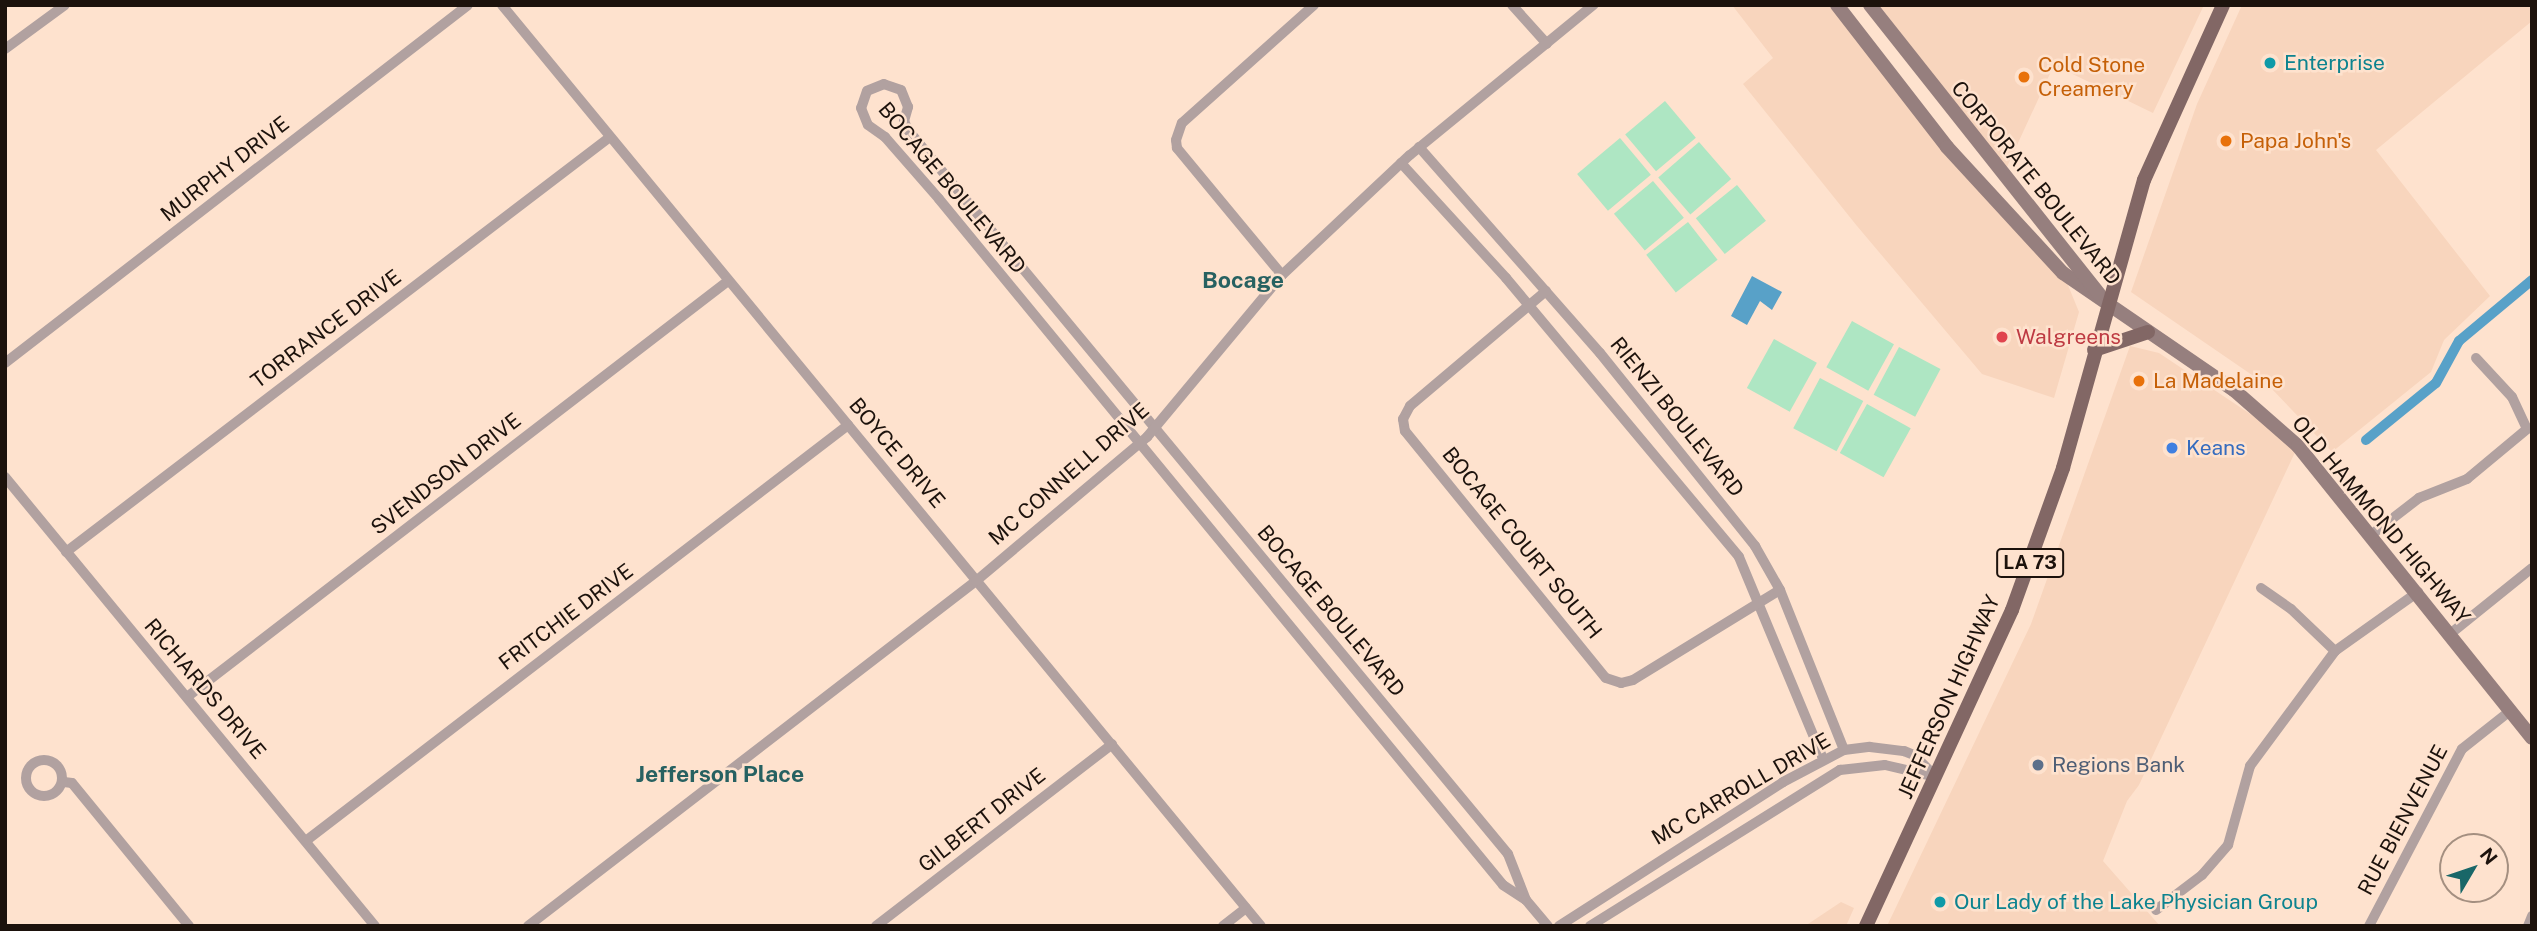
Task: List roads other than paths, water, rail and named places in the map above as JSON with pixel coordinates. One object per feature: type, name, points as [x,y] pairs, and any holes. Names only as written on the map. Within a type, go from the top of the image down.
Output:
[{"type":"main road","name":"JEFFERSON HIGHWAY","points":[[1866,926],[1936,777],[2028,569],[2063,468],[2106,304],[2144,180],[2222,5]]},
{"type":"main road","points":[[2094,351],[2148,332]]},
{"type":"street","points":[[5,49],[65,5]]},
{"type":"street","name":"MURPHY DRIVE","points":[[5,363],[468,5]]},
{"type":"street","name":"BOYCE DRIVE","points":[[502,5],[1261,926]]},
{"type":"street","points":[[1282,275],[1177,148],[1176,140],[1182,123],[1314,5]]},
{"type":"street","points":[[1512,5],[1547,44]]},
{"type":"street","name":"MC CONNELL DRIVE","points":[[528,926],[976,580],[1139,443],[1282,275],[1419,147],[1593,5]]},
{"type":"street","name":"CORPORATE BOULEVARD","points":[[1837,5],[1991,200],[2063,274],[2106,304]]},
{"type":"street","name":"CORPORATE BOULEVARD","points":[[1870,5],[2106,304]]},
{"type":"street","name":"BOCAGE BOULEVARD","points":[[1526,900],[1508,854],[908,130],[904,121],[908,107],[901,90],[884,84],[867,91],[861,108],[868,125],[885,137],[930,189],[1503,885],[1526,900],[1548,926]]},
{"type":"street","name":"TORRANCE DRIVE","points":[[66,552],[610,136]]},
{"type":"street","name":"RIENZI BOULEVARD","points":[[1419,147],[1546,291],[1735,519],[1780,590],[1844,750]]},
{"type":"street","name":"RIENZI BOULEVARD","points":[[1401,163],[1530,305],[1739,557],[1760,601],[1823,759]]},
{"type":"street","name":"SVENDSON DRIVE","points":[[187,697],[728,281]]},
{"type":"street","points":[[1530,305],[1546,291]]},
{"type":"street","name":"OLD HAMMOND HIGHWAY","points":[[2106,304],[2234,390],[2298,446],[2418,592],[2532,738]]},
{"type":"street","name":"BOCAGE COURT SOUTH","points":[[1530,305],[1410,406],[1403,419],[1405,431],[1606,678],[1621,683],[1633,680],[1760,601]]},
{"type":"street","points":[[2371,535],[2419,498],[2467,479],[2527,429],[2512,397],[2476,358]]},
{"type":"street","name":"FRITCHIE DRIVE","points":[[307,840],[848,425]]},
{"type":"street","name":"RICHARDS DRIVE","points":[[5,477],[307,840],[375,926]]},
{"type":"street","points":[[2450,634],[2532,568]]},
{"type":"street","points":[[2261,588],[2291,609],[2335,651]]},
{"type":"street","points":[[1760,601],[1780,590]]},
{"type":"street","points":[[2156,910],[2202,875],[2228,845],[2250,766],[2335,651],[2418,592]]},
{"type":"street","name":"RUE BIENVENUE","points":[[2369,926],[2462,749],[2510,711]]},
{"type":"street","name":"GILBERT DRIVE","points":[[876,926],[1112,744]]},
{"type":"street","name":"MC CARROLL DRIVE","points":[[1559,926],[1823,759],[1844,750],[1870,747],[1904,751],[1914,755],[1936,777]]},
{"type":"street","name":"MC CARROLL DRIVE","points":[[1590,926],[1840,771],[1885,765],[1936,777]]},
{"type":"street","points":[[64,782],[72,783],[189,926]]},
{"type":"street","points":[[1223,926],[1246,908]]},
{"type":"street","points":[[2528,926],[2532,916]]},
{"type":"water","points":[[1752,276],[1782,292],[1772,310],[1760,301],[1747,325],[1731,316]]},
{"type":"waterway","points":[[2366,440],[2436,383],[2459,341],[2532,280]]},
{"type":"place","name":"Enterprise","points":[[2270,63]]},
{"type":"place","name":"Cold Stone Creamery","points":[[2024,77]]},
{"type":"place","name":"Papa John's","points":[[2226,141]]},
{"type":"place","name":"Walgreens","points":[[2002,337]]},
{"type":"place","name":"La Madelaine","points":[[2139,381]]},
{"type":"place","name":"Keans","points":[[2172,448]]},
{"type":"place","name":"Regions Bank","points":[[2038,765]]},
{"type":"place","name":"Our Lady of the Lake Physician Group","points":[[1940,902]]},
{"type":"district","name":"Bocage","points":[[1243,280]]},
{"type":"district","name":"Jefferson Place","points":[[720,774]]}]
